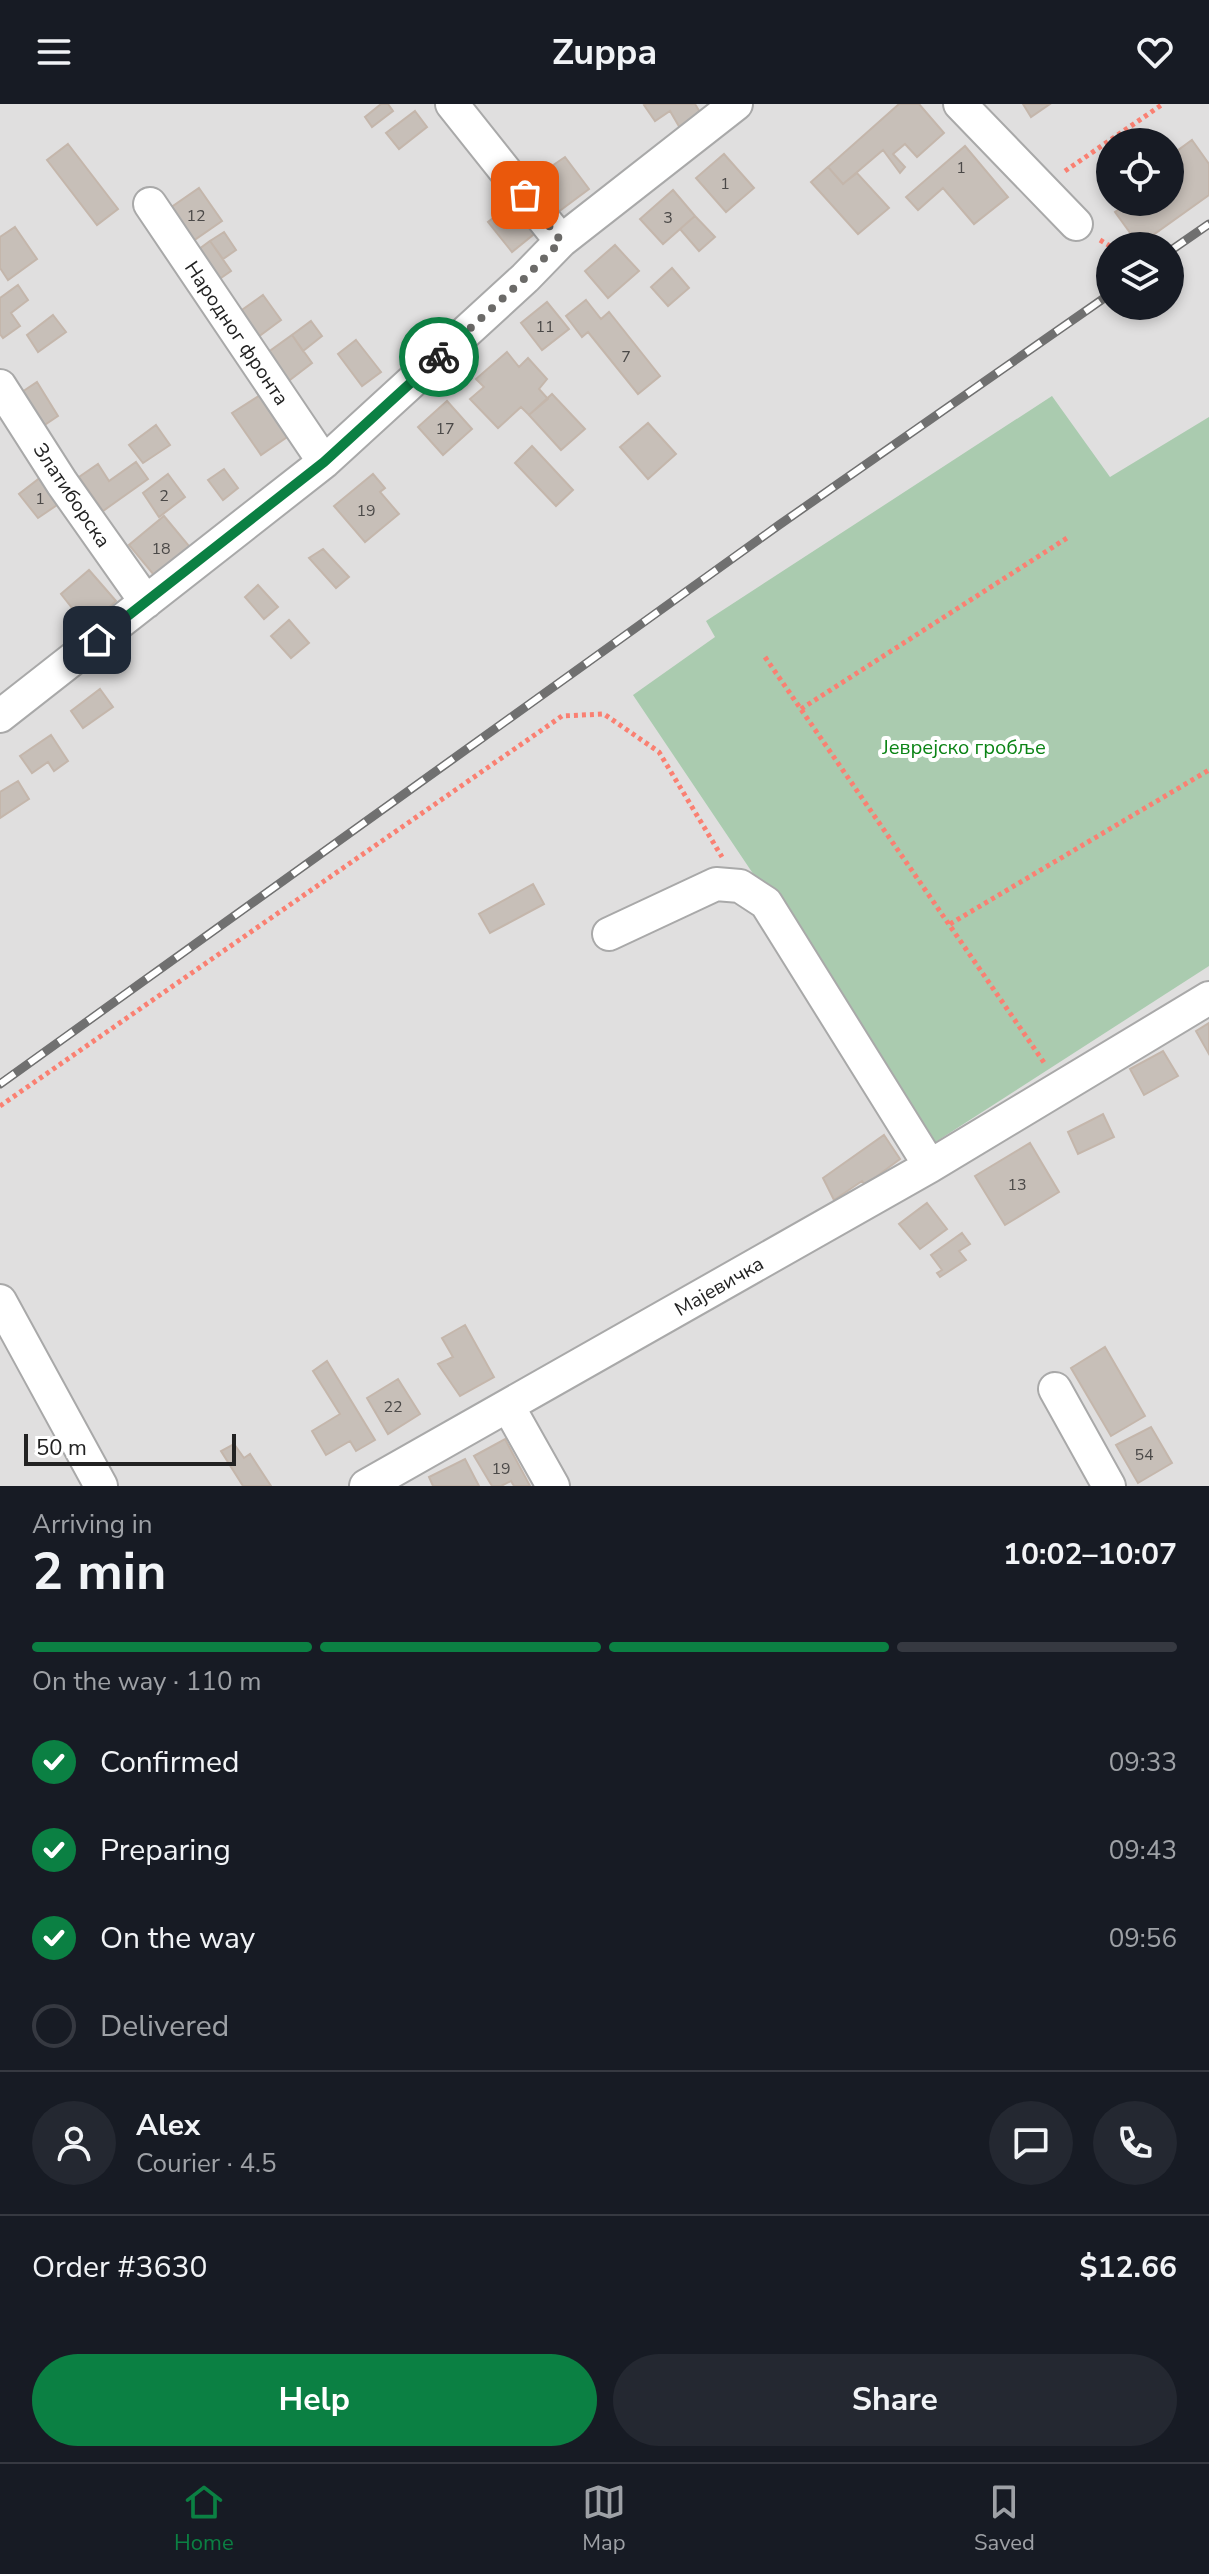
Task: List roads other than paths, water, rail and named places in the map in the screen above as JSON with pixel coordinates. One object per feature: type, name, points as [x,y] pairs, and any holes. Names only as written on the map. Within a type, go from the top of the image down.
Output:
[{"type":"street","points":[[452,104],[561,241]]},
{"type":"street","points":[[0,716],[324,462],[514,289],[561,241],[736,104]]},
{"type":"street","points":[[960,104],[1076,224]]},
{"type":"street","name":"Народног фронта","points":[[150,204],[324,462]]},
{"type":"street","name":"Златиборска","points":[[0,386],[62,483],[146,602]]},
{"type":"street","points":[[609,934],[716,884],[740,886],[766,903],[930,1166]]},
{"type":"street","name":"Мајевичка","points":[[366,1486],[930,1166],[1209,998]]},
{"type":"street","points":[[0,1301],[101,1486]]},
{"type":"street","points":[[1055,1389],[1109,1486]]},
{"type":"street","points":[[508,1406],[553,1486]]},
{"type":"railway","points":[[1184,241],[1209,224]]},
{"type":"railway","points":[[0,1084],[779,525],[1096,304]]},
{"type":"park label","name":"Јеврејско гробље","points":[[964,747]]}]
